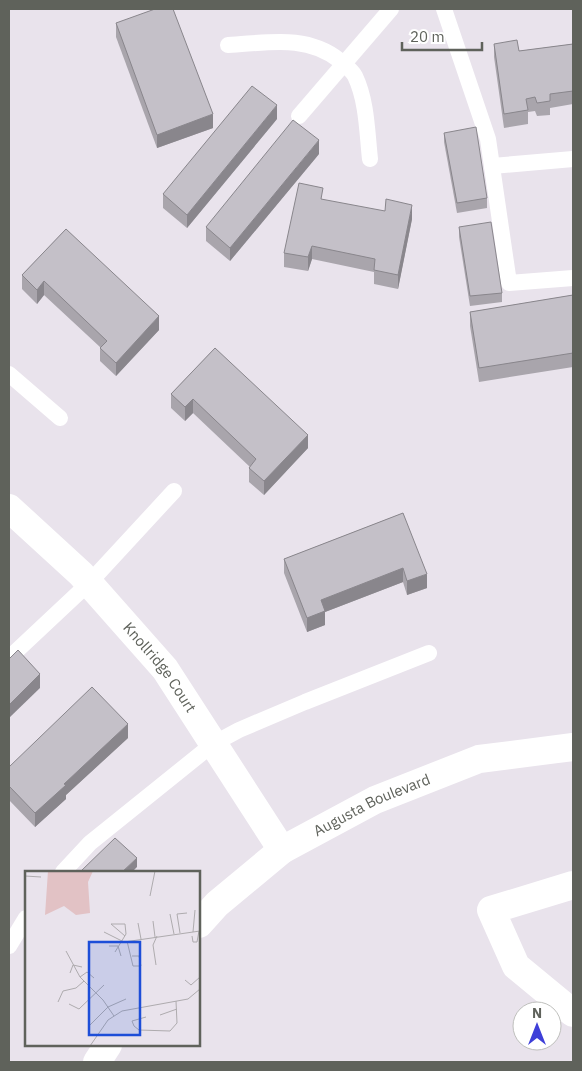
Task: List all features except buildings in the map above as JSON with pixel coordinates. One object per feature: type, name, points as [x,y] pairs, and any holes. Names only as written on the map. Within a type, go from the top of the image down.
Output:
[{"type":"street","name":"Knollridge Court","points":[[9,508],[81,574],[165,669],[282,850]]},
{"type":"street","name":"Augusta Boulevard","points":[[200,923],[217,904],[282,850],[375,800],[479,759],[573,747]]},
{"type":"street","points":[[573,886],[491,910],[516,966],[573,1013]]},
{"type":"street","points":[[97,1062],[107,1046]]},
{"type":"lane","points":[[299,116],[391,9]]},
{"type":"lane","points":[[444,9],[488,139],[509,283],[573,278]]},
{"type":"lane","points":[[228,45],[289,42],[311,44],[328,52],[344,64],[354,74],[360,90],[370,159]]},
{"type":"lane","points":[[492,166],[573,159]]},
{"type":"lane","points":[[9,374],[60,418]]},
{"type":"lane","points":[[9,658],[89,583],[174,491]]},
{"type":"lane","points":[[64,871],[90,843],[213,744],[239,730],[305,702],[429,653]]},
{"type":"lane","points":[[9,946],[25,920]]}]
